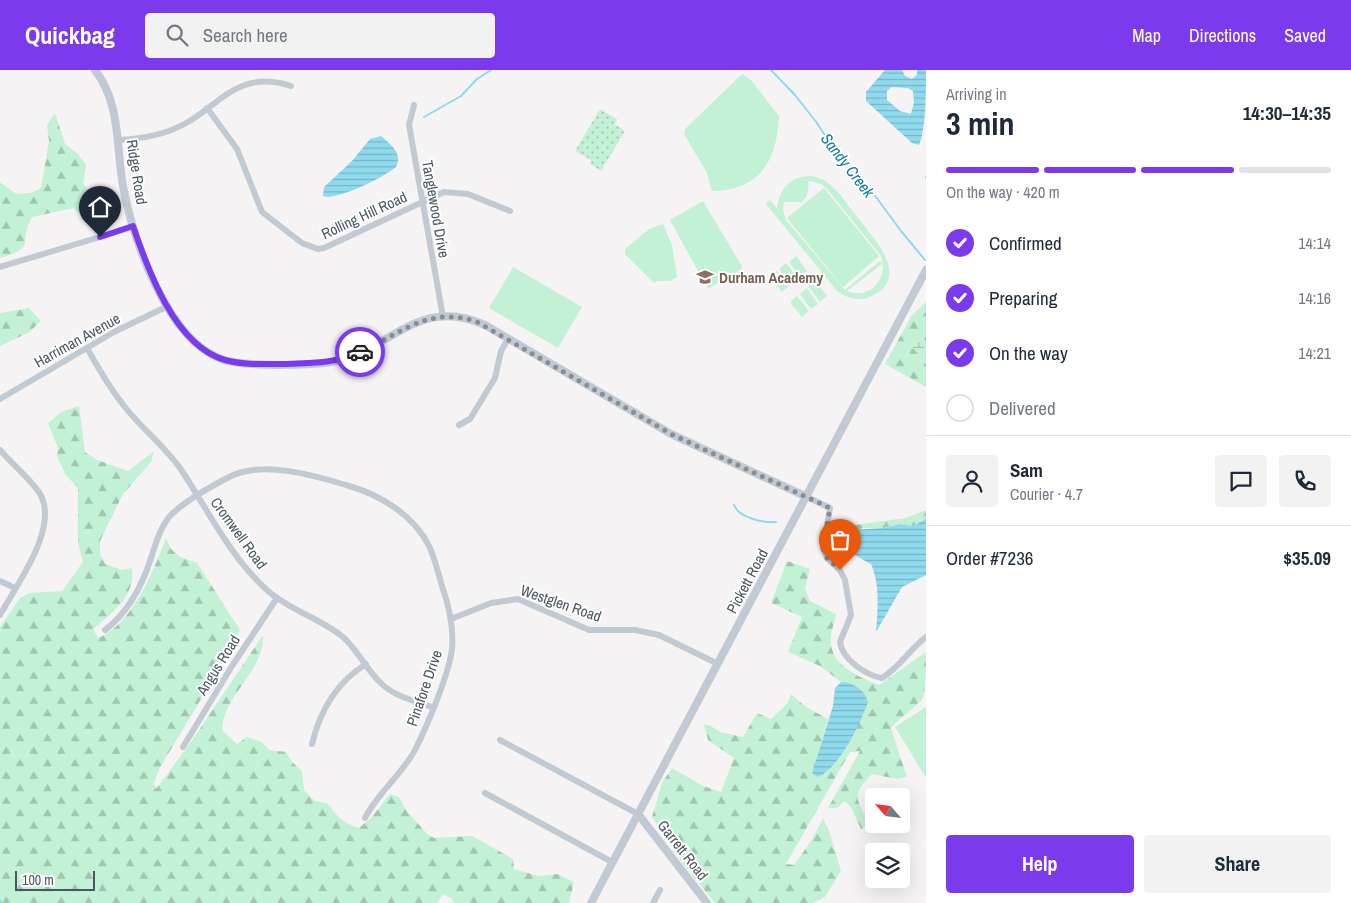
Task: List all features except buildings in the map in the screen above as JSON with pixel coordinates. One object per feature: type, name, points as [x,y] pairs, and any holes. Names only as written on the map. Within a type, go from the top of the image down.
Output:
[{"type":"street","name":"Ridge Road","points":[[95,70],[105,85],[113,106],[123,186],[133,226],[148,266],[168,306],[183,328],[203,349],[225,360],[249,363],[315,363],[341,360],[367,349],[414,323],[443,317],[470,319],[508,339],[671,434],[807,497]]},
{"type":"street","points":[[118,140],[160,135],[186,123],[207,108],[224,92],[244,81],[257,78],[273,79],[292,86]]},
{"type":"street","name":"Tanglewood Drive","points":[[414,105],[409,125],[443,317]]},
{"type":"street","name":"Rolling Hill Road","points":[[207,108],[237,148],[262,212],[309,246],[324,248],[444,192],[460,192],[510,211]]},
{"type":"street","points":[[0,267],[133,226]]},
{"type":"street","name":"Pickett Road","points":[[590,903],[926,270]]},
{"type":"street","name":"Harriman Avenue","points":[[0,399],[87,348],[168,306]]},
{"type":"street","points":[[459,425],[470,419],[495,378],[501,351],[508,339]]},
{"type":"street","name":"Cromwell Road","points":[[87,348],[124,406],[176,462],[245,566],[277,598],[336,631],[353,645],[366,664],[386,687],[400,695],[432,707]]},
{"type":"street","points":[[0,450],[38,492],[46,511],[45,525],[41,537],[0,615]]},
{"type":"street","name":"Pinafore Drive","points":[[105,630],[131,602],[144,579],[165,522],[171,515],[197,496],[230,476],[254,468],[316,477],[368,492],[400,512],[421,532],[430,547],[451,619],[452,647],[449,665],[412,755],[380,793],[365,818]]},
{"type":"street","points":[[807,497],[830,508],[823,548],[827,558],[843,576],[847,586],[851,615],[840,642],[845,655],[858,667],[882,678],[905,660],[910,651],[926,636]]},
{"type":"street","points":[[0,581],[15,588]]},
{"type":"street","name":"Angus Road","points":[[183,747],[232,666],[277,598]]},
{"type":"street","name":"Westglen Road","points":[[451,619],[491,603],[518,599],[589,630],[634,630],[659,635],[718,664]]},
{"type":"street","points":[[312,744],[318,724],[333,694],[348,677],[366,664]]},
{"type":"street","points":[[500,740],[638,814]]},
{"type":"street","points":[[485,793],[612,862]]},
{"type":"street","name":"Garrett Road","points":[[638,814],[707,903]]},
{"type":"street","points":[[653,903],[660,890]]},
{"type":"green space","points":[[742,74],[751,80],[779,116],[778,132],[770,159],[754,179],[729,190],[712,191],[706,171],[684,134],[685,129]]},
{"type":"green space","points":[[600,109],[617,119],[615,124],[625,131],[601,171],[590,164],[591,160],[575,151]]},
{"type":"green space","points":[[55,113],[65,144],[78,154],[86,165],[83,183],[88,191],[82,216],[74,208],[32,217],[23,247],[19,251],[0,258],[0,182],[16,194],[31,193],[41,188],[49,141],[47,125]]},
{"type":"green space","points":[[798,178],[819,178],[832,186],[880,248],[889,269],[888,280],[882,289],[870,297],[862,299],[853,298],[837,291],[766,204],[770,200],[777,208],[780,195],[787,185]],"holes":[[[809,181],[821,184],[881,256],[883,264],[880,280],[876,286],[863,293],[847,291],[882,264],[880,261],[845,290],[786,220],[783,210],[784,202],[802,202],[807,196]]]},
{"type":"green space","points":[[824,188],[879,256],[843,287],[787,218]]},
{"type":"green space","points":[[703,201],[743,268],[708,289],[670,220]]},
{"type":"green space","points":[[663,224],[672,245],[677,277],[670,281],[654,283],[625,254],[625,249],[649,229]]},
{"type":"green space","points":[[796,256],[807,271],[800,277],[789,262]]},
{"type":"green space","points":[[786,263],[798,278],[791,284],[779,269]]},
{"type":"green space","points":[[513,267],[582,307],[558,348],[489,308]]},
{"type":"green space","points":[[777,271],[789,286],[782,292],[770,277]]},
{"type":"green space","points":[[816,281],[827,296],[820,302],[808,286]]},
{"type":"green space","points":[[807,288],[818,304],[811,309],[800,294]]},
{"type":"green space","points":[[797,296],[809,311],[802,317],[790,302]]},
{"type":"green space","points":[[926,302],[926,387],[885,364],[912,315]]},
{"type":"green space","points":[[29,308],[41,321],[28,333],[0,346],[0,313]]},
{"type":"green space","points":[[926,340],[926,364],[913,348],[917,341]]},
{"type":"green space","points":[[79,406],[85,452],[97,460],[128,471],[154,451],[151,462],[123,494],[100,541],[100,554],[105,564],[122,570],[132,568],[132,578],[127,595],[122,603],[93,629],[98,638],[110,631],[131,609],[148,580],[166,538],[171,549],[180,557],[197,563],[240,630],[233,646],[159,769],[154,783],[156,789],[191,742],[263,635],[262,648],[258,660],[229,705],[224,717],[222,730],[237,744],[247,737],[262,742],[269,750],[286,752],[292,762],[302,771],[304,790],[315,801],[327,803],[337,815],[349,824],[359,828],[371,818],[390,794],[399,797],[406,810],[428,835],[434,838],[472,836],[513,859],[514,869],[538,876],[557,874],[574,882],[569,903],[454,903],[451,898],[443,894],[437,903],[0,903],[0,627],[20,598],[29,593],[62,591],[83,562],[78,543],[78,488],[65,474],[57,456],[58,448],[48,423],[61,412]]},
{"type":"green space","points":[[926,510],[926,519],[913,526],[900,524],[883,528],[863,528],[844,535],[841,527],[905,518]]},
{"type":"green space","points":[[787,561],[810,569],[805,588],[810,601],[836,614],[831,635],[832,648],[840,663],[854,674],[879,685],[926,652],[924,694],[923,698],[891,728],[907,777],[897,779],[872,774],[860,788],[858,794],[859,804],[865,817],[865,827],[861,829],[851,807],[845,801],[837,808],[828,808],[860,751],[850,752],[786,864],[794,865],[811,841],[823,818],[829,831],[841,871],[825,897],[813,903],[715,903],[684,865],[652,817],[662,783],[672,768],[703,786],[721,792],[734,758],[708,740],[704,724],[720,732],[743,737],[757,713],[771,719],[787,704],[791,694],[806,707],[828,719],[813,772],[847,683],[841,682],[820,666],[788,652],[802,617],[771,603]]},
{"type":"green space","points":[[926,707],[926,778],[895,727]]},
{"type":"water","points":[[885,70],[902,70],[905,76],[912,79],[917,75],[917,70],[926,70],[926,99],[919,145],[912,143],[866,101],[866,92]],"holes":[[[892,87],[908,88],[913,91],[914,102],[911,114],[900,111],[887,100],[887,91]]]},
{"type":"water","points":[[381,136],[397,153],[398,162],[396,167],[371,182],[349,192],[330,197],[323,196],[324,187],[352,161],[370,139]]},
{"type":"water","points":[[926,519],[926,575],[902,587],[876,632],[878,597],[874,572],[871,564],[849,550],[842,539],[847,531],[851,530],[884,528],[900,524],[913,526]]},
{"type":"water","points":[[841,682],[850,683],[858,688],[868,702],[860,722],[841,755],[826,772],[818,777],[812,773],[833,706],[835,688]]},
{"type":"waterway","points":[[424,117],[461,96],[477,79],[491,70]]},
{"type":"waterway","name":"Sandy Creek","points":[[771,70],[795,95],[829,142],[876,197],[925,260]]},
{"type":"waterway","points":[[734,505],[737,510],[746,516],[765,522],[776,522]]},
{"type":"waterway","points":[[837,538],[842,539]]},
{"type":"way so far","points":[[360,352],[414,323],[435,318],[464,317],[485,325],[671,434],[710,454],[830,508],[823,548],[827,558],[840,570]]},
{"type":"place","name":"Durham Academy","points":[[705,277]]},
{"type":"route","points":[[100,237],[133,226],[139,245],[158,288],[177,320],[194,342],[218,358],[240,363],[315,363],[341,360],[360,352]]}]
